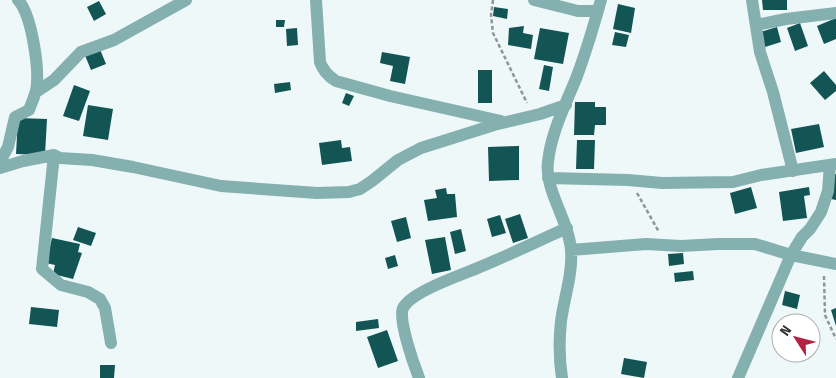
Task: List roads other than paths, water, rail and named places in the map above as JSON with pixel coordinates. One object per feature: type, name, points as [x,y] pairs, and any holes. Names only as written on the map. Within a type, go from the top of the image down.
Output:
[{"type":"street","points":[[0,162],[8,147],[15,117],[29,110],[36,92],[37,66],[27,14],[18,0]]},
{"type":"street","points":[[36,92],[54,80],[81,52],[114,40],[186,0]]},
{"type":"street","points":[[316,0],[320,62],[323,70],[336,81],[390,96],[505,122]]},
{"type":"street","points":[[534,0],[578,11],[599,6]]},
{"type":"street","points":[[752,0],[760,52],[773,92],[793,171]]},
{"type":"street","points":[[560,378],[561,322],[571,250],[567,228],[548,178],[547,164],[550,148],[578,74],[599,6]]},
{"type":"street","points":[[756,25],[836,13]]},
{"type":"street","points":[[0,168],[23,161],[54,156],[92,160],[221,186],[309,192],[349,192],[360,189],[388,167],[408,154],[422,148],[566,105]]},
{"type":"street","points":[[54,156],[42,269],[61,285],[88,292],[100,300],[105,308],[111,344]]},
{"type":"street","points":[[548,178],[628,180],[662,183],[734,182],[761,175],[833,164],[828,191],[821,212],[791,255],[738,378]]},
{"type":"street","points":[[419,378],[402,320],[402,309],[409,301],[430,288],[480,268],[567,228]]},
{"type":"street","points":[[571,250],[646,244],[681,246],[755,244],[791,255],[830,263]]}]
